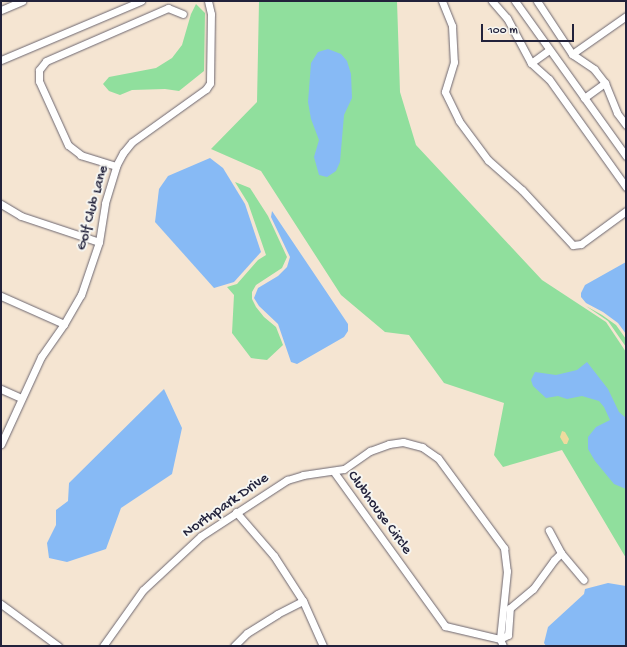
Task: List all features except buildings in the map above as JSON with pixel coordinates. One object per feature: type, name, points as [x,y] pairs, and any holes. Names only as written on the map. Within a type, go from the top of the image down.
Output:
[{"type":"street","points":[[1,10],[22,1]]},
{"type":"street","points":[[1,60],[141,1]]},
{"type":"street","name":"Golf Club Lane","points":[[1,444],[41,357],[64,324],[81,294],[99,242],[105,203],[116,166],[122,153],[132,142],[206,89],[210,83],[211,14],[208,1]]},
{"type":"street","points":[[442,1],[452,26],[454,62],[444,92],[459,121],[488,160],[522,190],[573,245],[581,244],[626,211]]},
{"type":"street","points":[[492,1],[507,18],[531,63],[549,79],[626,187]]},
{"type":"street","points":[[515,1],[626,156]]},
{"type":"street","points":[[537,1],[572,54],[594,69],[605,83],[617,113],[626,125]]},
{"type":"street","points":[[116,166],[81,155],[68,145],[39,80],[38,70],[46,61],[168,8],[183,14]]},
{"type":"street","points":[[572,54],[626,16]]},
{"type":"street","points":[[531,63],[550,50]]},
{"type":"street","points":[[584,98],[605,83]]},
{"type":"street","points":[[1,204],[21,216],[99,242]]},
{"type":"street","points":[[1,296],[64,324]]},
{"type":"street","points":[[1,389],[21,398]]},
{"type":"street","name":"Clubhouse Circle","points":[[500,638],[445,626],[334,472],[344,469],[370,451],[389,444],[403,442],[422,447],[438,458],[504,548],[508,571],[500,638],[503,646]]},
{"type":"street","name":"Northpark Drive","points":[[103,646],[143,590],[201,536],[286,480],[303,475],[334,472]]},
{"type":"street","points":[[236,512],[274,556],[303,601],[323,646]]},
{"type":"street","points":[[549,530],[561,553],[584,580]]},
{"type":"street","points":[[500,638],[506,637],[509,633],[510,608],[533,589],[554,560],[561,553]]},
{"type":"street","points":[[234,646],[247,633],[277,614],[303,601]]},
{"type":"street","points":[[1,604],[58,646]]},
{"type":"green space","points":[[259,1],[397,1],[400,92],[416,145],[542,280],[606,322],[626,352],[626,558],[562,450],[503,467],[494,455],[504,403],[444,383],[409,335],[385,332],[341,295],[261,171],[211,149],[257,102]]},
{"type":"green space","points":[[196,4],[205,13],[204,71],[179,91],[165,89],[132,90],[120,95],[109,91],[103,84],[109,77],[156,68],[172,58],[182,45],[191,14]]},
{"type":"green space","points":[[235,182],[250,188],[268,216],[287,257],[282,268],[256,285],[252,292],[252,299],[256,307],[264,317],[276,327],[283,345],[267,360],[251,358],[232,333],[234,295],[227,287],[237,284],[258,260],[266,255],[248,203]]},
{"type":"green space","points":[[586,306],[616,325],[626,339],[626,347],[608,321]]},
{"type":"sand","points":[[562,431],[565,432],[569,439],[567,444],[564,444],[560,437]]},
{"type":"water","points":[[328,49],[341,54],[347,61],[351,74],[352,98],[344,115],[340,162],[336,171],[327,177],[319,175],[314,157],[319,140],[311,119],[308,102],[311,63],[318,52]]},
{"type":"water","points":[[210,158],[223,168],[245,204],[261,252],[234,282],[214,288],[155,222],[159,189],[168,176]]},
{"type":"water","points":[[272,211],[348,324],[348,331],[344,337],[297,364],[291,362],[278,324],[259,306],[254,298],[258,288],[278,276],[287,267],[290,257],[271,217]]},
{"type":"water","points":[[626,262],[626,334],[618,323],[603,312],[586,303],[581,297],[581,293],[585,285]]},
{"type":"water","points":[[587,362],[608,389],[619,412],[626,418],[626,489],[614,484],[595,461],[588,449],[588,437],[596,427],[610,420],[604,407],[599,401],[582,396],[567,399],[558,396],[546,398],[533,386],[531,380],[535,372],[556,375],[577,370]]},
{"type":"water","points":[[164,389],[182,428],[172,474],[121,508],[106,549],[67,562],[49,558],[47,543],[56,525],[56,510],[68,501],[69,483]]},
{"type":"water","points":[[608,583],[626,586],[626,646],[546,646],[544,643],[548,627],[584,594],[585,589]]}]
